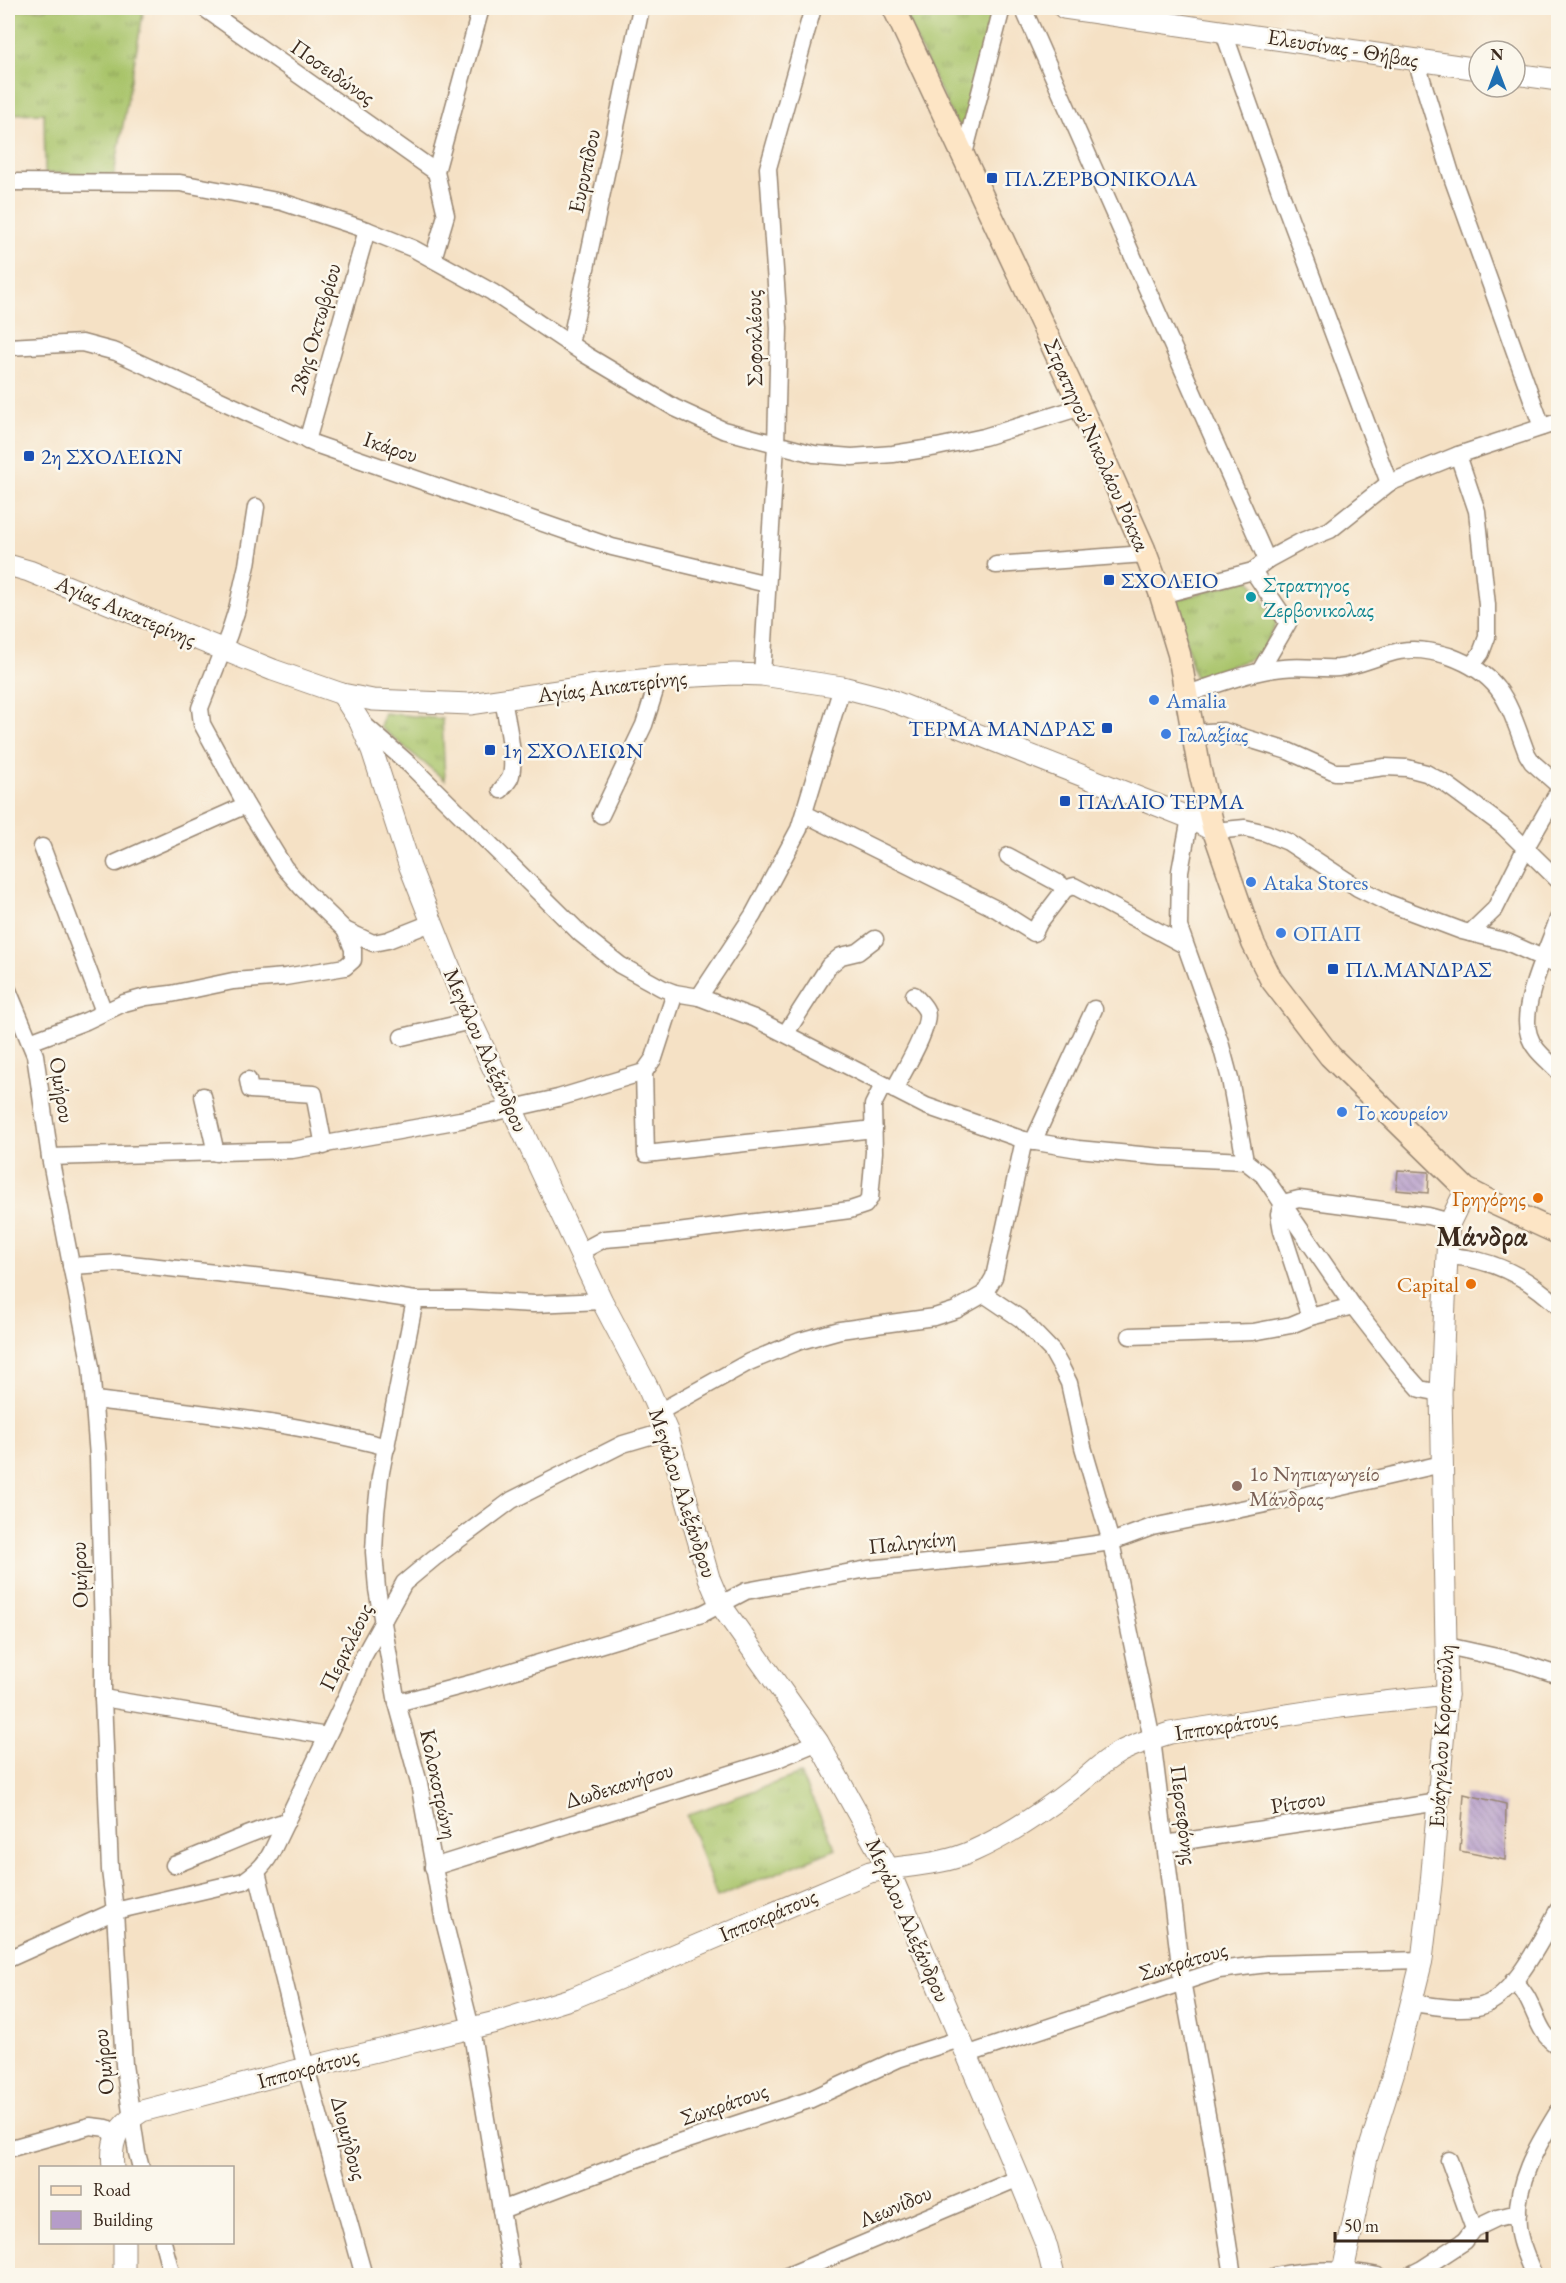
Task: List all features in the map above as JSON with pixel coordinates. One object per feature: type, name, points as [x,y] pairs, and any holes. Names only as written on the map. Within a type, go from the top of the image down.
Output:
[{"type":"main road","name":"Στρατηγού Νικολάου Ρόκκα","points":[[897,8],[1081,407],[1161,595],[1179,654],[1214,831],[1240,910],[1271,979],[1330,1056],[1466,1189],[1491,1202],[1556,1226]]},
{"type":"street","name":"Ποσειδώνος","points":[[204,8],[436,172]]},
{"type":"street","points":[[434,259],[446,215],[436,172],[481,8]]},
{"type":"street","name":"Ευρυπίδου","points":[[570,344],[641,8]]},
{"type":"street","name":"Σοφοκλέους","points":[[762,675],[776,445],[779,328],[768,168],[813,8]]},
{"type":"street","points":[[964,154],[1002,8]]},
{"type":"street","points":[[1023,8],[1267,560]]},
{"type":"street","name":"Ελευσίνας - Θήβας","points":[[1064,8],[1163,14],[1223,30],[1467,67]]},
{"type":"street","points":[[1223,30],[1281,194],[1389,483]]},
{"type":"street","points":[[1416,60],[1454,180],[1542,427]]},
{"type":"street","points":[[1527,76],[1558,80]]},
{"type":"street","points":[[8,182],[180,183],[282,202],[368,230],[414,249],[492,291],[570,344],[675,408],[723,430],[814,454],[852,457],[893,454],[984,437],[1081,407]]},
{"type":"street","name":"28ης Οκτωβρίου","points":[[307,441],[368,230]]},
{"type":"street","name":"Ικάρου","points":[[8,347],[82,344],[116,352],[307,441],[612,546],[767,584]]},
{"type":"street","points":[[1161,595],[1254,571],[1267,560],[1302,541],[1330,530],[1389,483],[1458,455],[1558,422]]},
{"type":"street","points":[[1458,455],[1477,511],[1487,605],[1487,637],[1481,653],[1472,665]]},
{"type":"street","points":[[256,507],[237,609],[230,634],[221,651],[200,708],[202,724],[246,805],[284,867],[345,930],[372,943],[388,940],[431,923]]},
{"type":"street","points":[[996,565],[1145,554]]},
{"type":"street","name":"Αγίας Αικατερίνης","points":[[8,565],[29,571],[221,651],[342,694],[373,700],[470,704],[659,678],[734,674],[762,675],[842,687],[885,698],[1190,818],[1214,831]]},
{"type":"street","points":[[1254,571],[1288,622],[1260,672]]},
{"type":"street","points":[[1187,694],[1260,672],[1300,666],[1343,667],[1410,650],[1428,650],[1472,665],[1484,673],[1504,697],[1532,762],[1558,785]]},
{"type":"street","points":[[601,815],[644,725],[659,678]]},
{"type":"street","points":[[699,997],[758,907],[795,838],[805,814],[842,687]]},
{"type":"street","name":"Μεγάλου Αλεξάνδρου","points":[[342,694],[360,722],[372,750],[410,867],[471,1021],[602,1301],[667,1431],[710,1578],[720,1604],[818,1742],[888,1868],[1019,2178],[1047,2247],[1054,2276]]},
{"type":"street","points":[[501,790],[511,777],[510,736],[503,700]]},
{"type":"street","points":[[360,722],[410,765],[581,933],[620,965],[675,993],[699,997],[754,1018],[926,1106],[1029,1141],[1161,1157],[1245,1161],[1263,1175],[1353,1306],[1420,1389],[1441,1393]]},
{"type":"street","points":[[1193,733],[1223,731],[1288,751],[1335,772],[1385,767],[1407,768],[1426,773],[1471,801],[1503,826],[1558,880]]},
{"type":"street","points":[[1470,933],[1495,909],[1525,849],[1558,792]]},
{"type":"street","points":[[116,863],[246,805]]},
{"type":"street","points":[[805,814],[996,909],[1034,933],[1065,889],[1074,886],[1184,945]]},
{"type":"street","points":[[1190,818],[1180,871],[1179,927],[1220,1042],[1230,1079],[1245,1161]]},
{"type":"street","points":[[1214,831],[1245,828],[1266,833],[1310,854],[1358,888],[1388,903],[1470,933],[1507,942],[1551,962]]},
{"type":"street","points":[[42,847],[104,1012]]},
{"type":"street","points":[[1008,856],[1060,884],[1065,889]]},
{"type":"street","points":[[1558,919],[1551,962],[1532,993],[1527,1019],[1528,1034],[1534,1046],[1558,1071]]},
{"type":"street","points":[[30,1042],[146,996],[171,994],[233,981],[285,977],[345,967],[353,960],[353,949],[345,930]]},
{"type":"street","points":[[786,1033],[829,966],[841,956],[858,952],[875,939]]},
{"type":"street","name":"Ομήρου","points":[[8,990],[30,1042],[39,1073],[50,1157],[89,1357],[95,1400],[110,1870],[115,1911],[124,2065],[140,2166]]},
{"type":"street","points":[[675,993],[654,1058],[644,1072],[646,1154],[874,1129]]},
{"type":"street","points":[[580,1251],[604,1239],[654,1235],[850,1210],[865,1205],[870,1198],[873,1105],[888,1087],[923,1033],[927,1019],[927,1011],[914,994]]},
{"type":"street","points":[[659,1412],[749,1362],[800,1341],[840,1330],[934,1317],[956,1310],[984,1294],[994,1277],[1029,1141],[1094,1009]]},
{"type":"street","points":[[402,1037],[471,1021]]},
{"type":"street","points":[[50,1157],[292,1150],[324,1146],[512,1109],[644,1072]]},
{"type":"street","points":[[248,1080],[250,1090],[314,1094],[324,1146]]},
{"type":"street","points":[[203,1096],[216,1153]]},
{"type":"street","name":"Ευάγγελου Κοροπούλη","points":[[1342,2273],[1367,2157],[1395,2068],[1422,1960],[1439,1802],[1447,1695],[1441,1393],[1447,1256],[1450,1222],[1466,1189]]},
{"type":"street","points":[[1283,1203],[1299,1199],[1428,1216],[1450,1222]]},
{"type":"street","points":[[1283,1203],[1279,1214],[1282,1231],[1310,1317]]},
{"type":"street","points":[[1447,1256],[1475,1258],[1495,1265],[1539,1289],[1558,1305]]},
{"type":"street","points":[[70,1266],[121,1263],[282,1280],[415,1300],[534,1304],[602,1301]]},
{"type":"street","name":"Περσεφόνης","points":[[984,1294],[1021,1318],[1040,1336],[1052,1351],[1066,1376],[1076,1408],[1083,1447],[1111,1542],[1152,1739],[1182,1981],[1211,2136],[1233,2276]]},
{"type":"street","name":"Κολοκοτρώνη","points":[[415,1300],[376,1513],[374,1552],[377,1589],[397,1703],[419,1783],[443,1917],[471,2028],[512,2276]]},
{"type":"street","points":[[1130,1336],[1253,1332],[1291,1325],[1310,1317],[1353,1306]]},
{"type":"street","points":[[95,1400],[330,1432],[387,1447]]},
{"type":"street","name":"Περικλέους","points":[[257,1872],[265,1865],[362,1659],[404,1583],[512,1500],[623,1444],[667,1431]]},
{"type":"street","name":"Παλιγκίνη","points":[[397,1703],[476,1682],[702,1614],[746,1591],[868,1569],[1111,1542],[1152,1527],[1442,1464]]},
{"type":"street","points":[[1447,1646],[1515,1661],[1558,1675]]},
{"type":"street","name":"Ιπποκράτους","points":[[132,2117],[142,2111],[471,2028],[573,1998],[870,1872],[888,1868],[920,1866],[973,1852],[1037,1814],[1117,1754],[1170,1733],[1338,1707],[1447,1695]]},
{"type":"street","points":[[103,1698],[327,1736]]},
{"type":"street","name":"Δωδεκανήσου","points":[[433,1867],[775,1761],[818,1742]]},
{"type":"street","name":"Ρίτσου","points":[[1165,1844],[1439,1802]]},
{"type":"street","points":[[174,1865],[219,1848],[258,1829],[287,1821]]},
{"type":"street","points":[[8,1959],[115,1911],[244,1881],[257,1872]]},
{"type":"street","name":"Διομήδους","points":[[257,1872],[306,2068],[364,2276]]},
{"type":"street","points":[[1412,2003],[1440,2007],[1478,2007],[1494,2000],[1523,1968],[1558,1910]]},
{"type":"street","name":"Σωκράτους","points":[[501,2210],[676,2144],[809,2100],[898,2059],[963,2047],[1124,2003],[1219,1970],[1267,1964],[1422,1960]]},
{"type":"street","points":[[1513,1981],[1523,1989],[1543,2033],[1558,2046]]},
{"type":"street","points":[[1547,2276],[1531,2268],[1518,2227],[1518,2213],[1523,2181],[1533,2154],[1558,2112]]},
{"type":"street","points":[[113,2166],[111,2152],[115,2139],[125,2121],[132,2117]]},
{"type":"street","points":[[8,2150],[90,2126],[107,2128],[115,2139]]},
{"type":"street","points":[[1449,2160],[1474,2229]]},
{"type":"street","name":"Λεωνίδου","points":[[787,2276],[1019,2178]]},
{"type":"street","points":[[1408,2276],[1422,2270],[1465,2241],[1474,2229],[1497,2218],[1518,2213]]},
{"type":"street","points":[[124,2244],[124,2276]]},
{"type":"street","points":[[164,2244],[172,2276]]},
{"type":"street","points":[[1275,2276],[1302,2271],[1378,2276]]},
{"type":"green space","points":[[50,8],[144,8],[114,175],[45,173],[44,113],[8,114],[8,11]]},
{"type":"green space","points":[[921,8],[995,8],[961,134],[906,18]]},
{"type":"green space","points":[[1250,579],[1277,623],[1260,656],[1195,678],[1176,600]]},
{"type":"green space","points":[[384,713],[442,719],[445,780],[380,727]]},
{"type":"green space","points":[[800,1774],[836,1849],[717,1897],[687,1815]]},
{"type":"building","points":[[1398,1170],[1429,1172],[1428,1193],[1396,1190]]},
{"type":"building","points":[[1464,1794],[1506,1804],[1505,1860],[1460,1851]]},
{"type":"place","name":"ΠΛ.ΖΕΡΒΟΝΙΚΟΛΑ","points":[[992,178]]},
{"type":"place","name":"2η ΣΧΟΛΕΙΩΝ","points":[[29,456]]},
{"type":"place","name":"ΣΧΟΛΕΙΟ","points":[[1109,580]]},
{"type":"place","name":"Στρατηγος Ζερβονικολας","points":[[1251,597]]},
{"type":"place","name":"Amalia","points":[[1154,700]]},
{"type":"place","name":"ΤΕΡΜΑ ΜΑΝΔΡΑΣ","points":[[1107,728]]},
{"type":"place","name":"Γαλαξίας","points":[[1166,734]]},
{"type":"place","name":"1η ΣΧΟΛΕΙΩΝ","points":[[490,750]]},
{"type":"place","name":"ΠΑΛΑΙΟ ΤΕΡΜΑ","points":[[1065,801]]},
{"type":"place","name":"Ataka Stores","points":[[1251,882]]},
{"type":"place","name":"ΟΠΑΠ","points":[[1281,933]]},
{"type":"place","name":"ΠΛ.ΜΑΝΔΡΑΣ","points":[[1333,969]]},
{"type":"place","name":"Το κουρείον","points":[[1342,1112]]},
{"type":"place","name":"Γρηγόρης","points":[[1538,1198]]},
{"type":"place","name":"Capital","points":[[1471,1284]]},
{"type":"place","name":"1ο Νηπιαγωγείο Μάνδρας","points":[[1237,1486]]},
{"type":"district","name":"Μάνδρα","points":[[1482,1236]]}]
